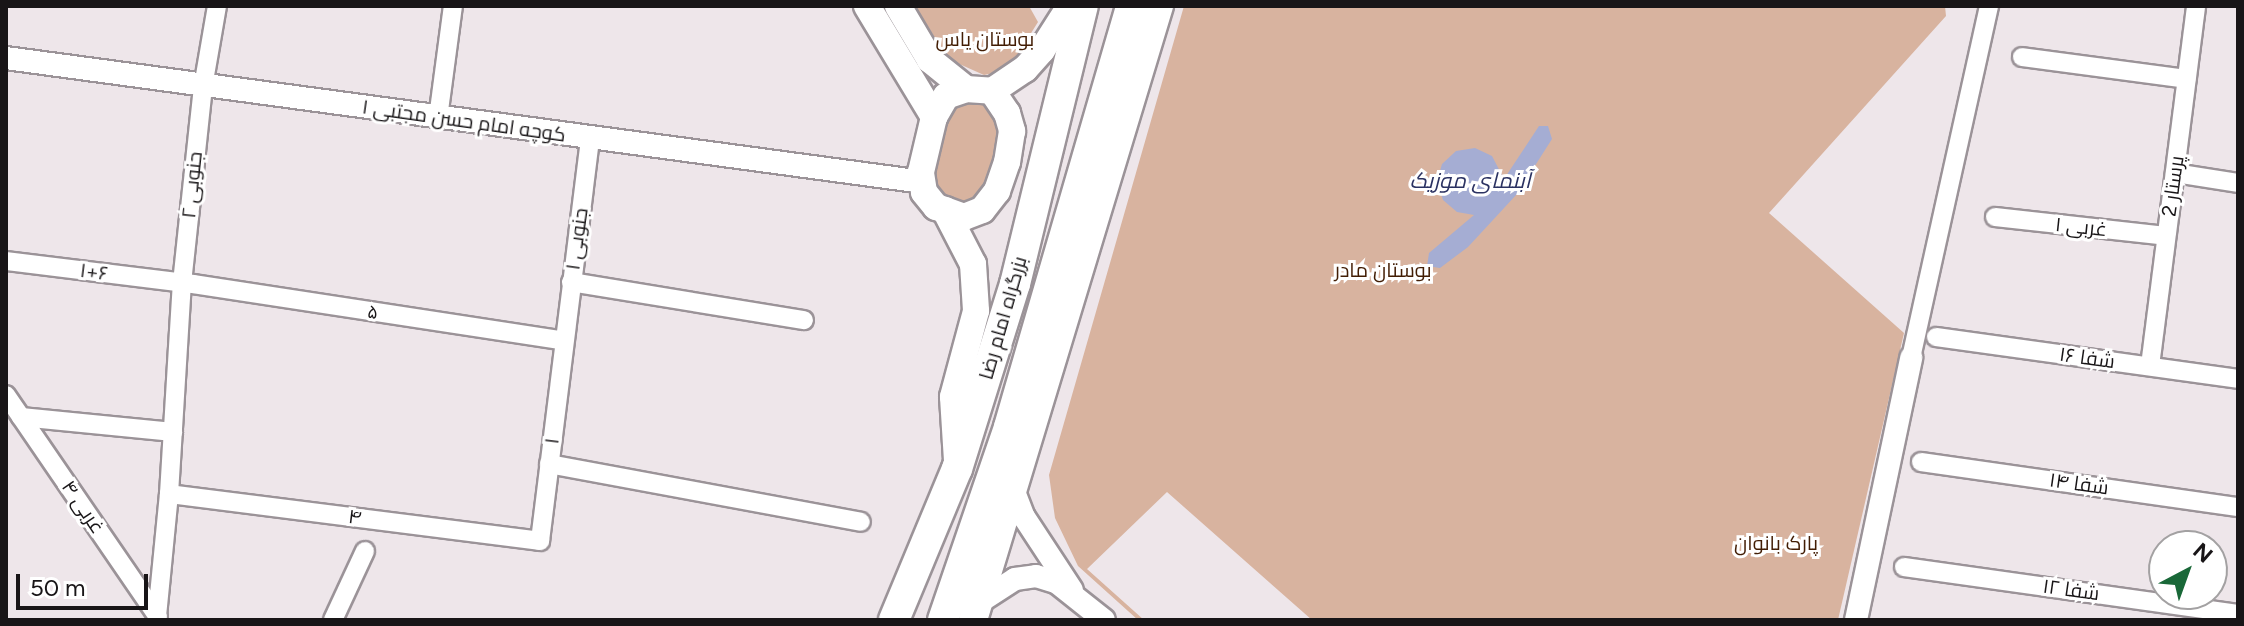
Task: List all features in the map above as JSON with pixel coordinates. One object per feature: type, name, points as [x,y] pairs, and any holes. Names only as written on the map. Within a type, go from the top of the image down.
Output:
[{"type":"highway","name":"بزرگراه امام رضا","points":[[894,620],[957,469],[1015,284],[1083,6]]},
{"type":"highway","name":"بزرگراه امام رضا","points":[[943,620],[1009,427],[1131,6]]},
{"type":"main road","points":[[867,6],[934,117]]},
{"type":"main road","points":[[898,6],[942,78],[937,92],[926,92],[909,75]]},
{"type":"main road","points":[[930,60],[979,90],[1007,113],[1012,131],[1007,162],[997,191],[982,210],[964,217],[936,207],[924,192],[926,143],[934,117],[946,96],[979,90],[1025,69],[1042,50],[1070,6]]},
{"type":"main road","points":[[977,611],[1159,6]]},
{"type":"main road","points":[[945,210],[973,264],[976,311],[953,397],[957,469]]},
{"type":"main road","points":[[1009,427],[1013,489]]},
{"type":"street","name":"۲ جنوبی","points":[[158,618],[182,283],[203,87],[217,6]]},
{"type":"street","points":[[438,118],[453,6]]},
{"type":"street","points":[[1856,620],[1989,6]]},
{"type":"street","name":"پرستار 2","points":[[2150,366],[2196,6]]},
{"type":"street","points":[[2022,57],[2187,79]]},
{"type":"street","name":"کوچه امام حسن مجتبی ۱","points":[[6,58],[923,182]]},
{"type":"street","name":"۱ جنوبی","points":[[564,341],[590,138]]},
{"type":"street","points":[[2175,173],[2238,183]]},
{"type":"street","name":"۱ غربی","points":[[1995,217],[2166,236]]},
{"type":"street","name":"۱+۶","points":[[6,261],[182,283]]},
{"type":"street","points":[[571,282],[804,320]]},
{"type":"street","name":"۵","points":[[182,283],[564,341]]},
{"type":"street","name":"شفا ۱۶","points":[[1936,337],[2238,379]]},
{"type":"street","name":"۱‍","points":[[540,541],[564,341]]},
{"type":"street","name":"۴ غربی","points":[[6,395],[158,618]]},
{"type":"street","points":[[21,417],[173,432]]},
{"type":"street","name":"شفا ۱۴","points":[[1921,462],[2238,507]]},
{"type":"street","points":[[549,464],[861,522]]},
{"type":"street","points":[[1013,489],[1024,517],[1075,594]]},
{"type":"street","name":"۴","points":[[169,494],[540,541]]},
{"type":"street","points":[[333,620],[365,551]]},
{"type":"street","name":"شفا ۱۲","points":[[1904,567],[2238,614]]},
{"type":"street","points":[[977,611],[1015,579],[1036,576],[1056,582],[1075,594],[1104,620]]},
{"type":"green space","name":"بوستان یاس","points":[[915,6],[1029,6],[1038,22],[1008,70],[984,75],[948,59]]},
{"type":"green space","name":"بوستان مادر","points":[[1184,6],[1945,6],[1946,16],[1769,213],[1904,333],[1838,620],[1312,620],[1167,492],[1087,569],[1144,620],[1138,620],[1078,566],[1055,518],[1049,475]]},
{"type":"green space","points":[[968,101],[984,103],[994,119],[997,132],[994,159],[985,184],[973,198],[964,202],[945,195],[938,186],[935,173],[946,123],[956,107]]},
{"type":"water","name":"آبنمای موزیک","points":[[1539,126],[1548,126],[1552,139],[1517,194],[1468,247],[1440,268],[1427,266],[1429,253],[1474,215],[1457,212],[1443,200],[1437,181],[1442,164],[1456,151],[1475,148],[1492,156],[1504,179]]},
{"type":"park label","name":"پارک بانوان","points":[[1776,543]]}]
